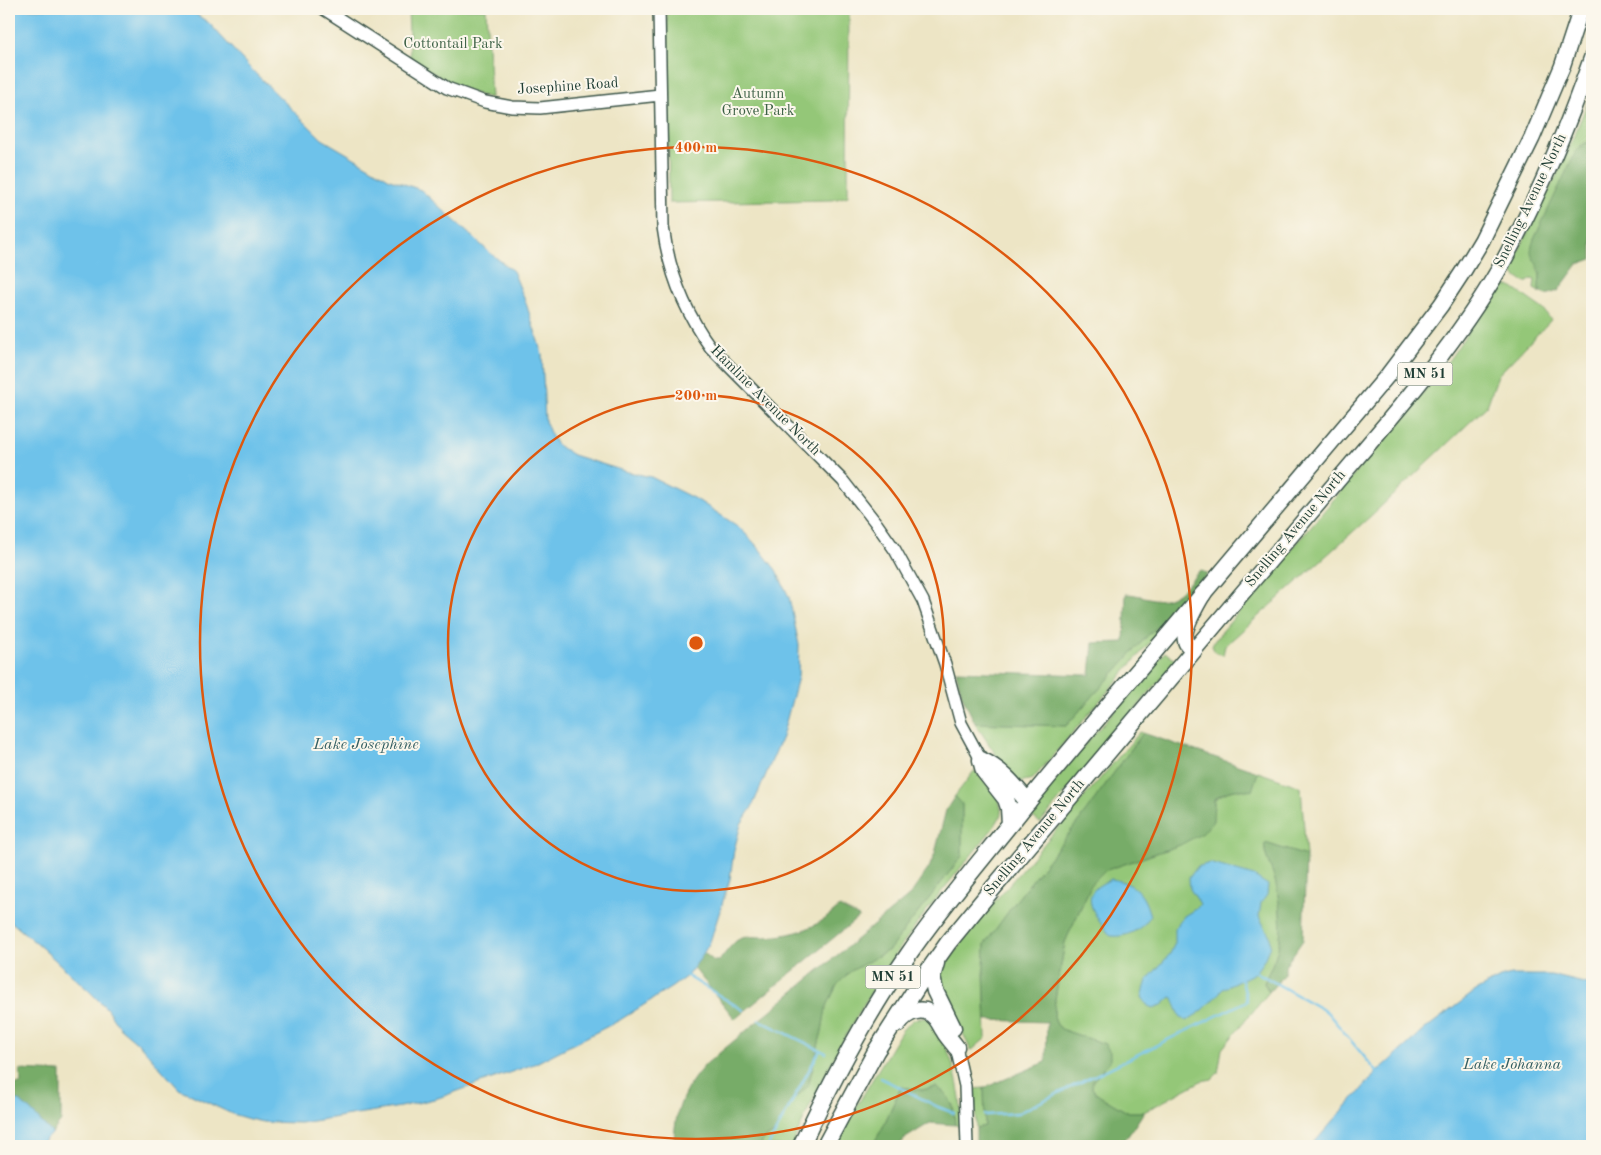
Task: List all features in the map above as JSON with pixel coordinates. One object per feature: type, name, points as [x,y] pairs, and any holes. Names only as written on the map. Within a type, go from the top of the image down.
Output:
[{"type":"highway","name":"Snelling Avenue North","points":[[1010,824],[1388,375],[1441,305],[1482,240],[1532,138],[1562,67],[1581,9]]},
{"type":"highway","name":"Snelling Avenue North","points":[[937,961],[983,900],[1436,361],[1497,272],[1540,187],[1570,117],[1592,58]]},
{"type":"highway","points":[[1194,650],[1187,644],[1185,637],[1188,624],[1203,594]]},
{"type":"highway","points":[[981,760],[994,766],[1015,786],[1028,802]]},
{"type":"highway","points":[[981,760],[984,771],[1006,799],[1009,808],[1010,824]]},
{"type":"highway","name":"MN 51","points":[[801,1146],[834,1078],[887,987],[937,914],[1010,824]]},
{"type":"highway","points":[[937,961],[932,977],[935,991],[957,1038],[956,1047]]},
{"type":"highway","name":"MN 51","points":[[825,1146],[866,1068],[919,984],[937,961]]},
{"type":"highway","points":[[866,1068],[902,1018],[914,1011],[926,1011],[936,1017],[944,1032],[956,1047]]},
{"type":"street","name":"Josephine Road","points":[[324,9],[447,88],[485,102],[512,107],[540,108],[660,95]]},
{"type":"street","name":"Hamline Avenue North","points":[[659,9],[663,227],[671,272],[685,308],[711,348],[843,481],[876,522],[923,601],[945,664],[961,723],[981,760]]},
{"type":"street","points":[[956,1047],[965,1086],[967,1146]]},
{"type":"green space","name":"Cottontail Park","points":[[408,9],[486,9],[491,98],[459,87],[439,77],[410,58]]},
{"type":"green space","name":"Autumn Grove Park","points":[[667,9],[849,9],[848,196],[833,200],[669,203]]},
{"type":"green space","points":[[1592,92],[1592,141],[1580,146],[1537,267],[1540,275],[1539,290],[1541,293],[1534,289],[1535,280],[1532,279],[1526,283],[1515,276],[1512,271],[1512,264],[1564,160]]},
{"type":"green space","points":[[1592,141],[1592,259],[1578,264],[1558,291],[1546,295],[1539,290],[1540,271],[1532,255],[1532,245],[1576,151],[1585,143]]},
{"type":"green space","points":[[1504,286],[1510,286],[1543,309],[1551,320],[1498,375],[1487,406],[1373,514],[1225,646],[1223,655],[1215,652],[1212,646],[1215,640],[1414,404],[1449,360],[1496,290]]},
{"type":"green space","points":[[1200,570],[1208,574],[1181,606],[1148,635],[1066,726],[975,723],[962,696],[956,671],[1090,675],[1093,643],[1124,642],[1126,594],[1161,600],[1168,598],[1180,592]]},
{"type":"green space","points":[[1181,606],[1033,779],[1019,782],[1004,767],[975,723],[1066,726],[1148,635]]},
{"type":"green space","points":[[1165,652],[1176,661],[1040,823],[1027,812]]},
{"type":"green space","points":[[1140,732],[1143,733],[985,944],[986,1038],[971,1051],[941,984],[941,974],[945,965],[977,922]]},
{"type":"green space","points":[[1143,733],[1258,772],[1252,791],[1232,790],[1214,799],[1213,821],[1203,833],[1180,845],[1104,871],[1092,883],[1065,942],[1055,999],[1054,1016],[1057,1025],[1063,1030],[1105,1044],[1110,1052],[1110,1061],[1093,1081],[1092,1088],[1098,1095],[1127,1112],[1144,1112],[1119,1146],[976,1146],[976,1128],[985,1126],[984,1088],[1046,1062],[1047,1022],[986,1020],[985,944]]},
{"type":"green space","points":[[974,771],[999,799],[1002,814],[994,827],[925,913],[869,996],[835,1055],[792,1146],[761,1146],[763,1139],[775,1133],[794,1099],[808,1086],[826,1008],[837,985],[851,971],[889,950],[962,856],[962,805],[955,796]]},
{"type":"green space","points":[[1258,772],[1301,787],[1306,856],[1265,843],[1266,857],[1274,875],[1281,924],[1278,950],[1264,983],[1269,992],[1222,1049],[1218,1073],[1212,1079],[1201,1081],[1144,1112],[1127,1112],[1098,1095],[1092,1088],[1092,1081],[1110,1061],[1105,1044],[1063,1030],[1057,1025],[1054,1016],[1055,999],[1065,942],[1092,883],[1104,871],[1180,845],[1214,806],[1214,800],[1232,790],[1251,790]]},
{"type":"green space","points":[[955,796],[962,804],[962,856],[889,950],[851,971],[837,985],[826,1008],[808,1086],[794,1099],[775,1133],[763,1139],[761,1146],[674,1146],[674,1134],[681,1102],[698,1073],[706,1064],[910,895],[929,868],[935,853],[946,810]]},
{"type":"green space","points":[[1265,843],[1306,856],[1303,940],[1285,966],[1285,974],[1269,992],[1264,983],[1278,950],[1281,925],[1274,875],[1266,857]]},
{"type":"green space","points":[[839,907],[859,917],[735,1019],[693,967],[704,953],[714,961],[719,961],[739,939],[777,936],[806,929],[823,920]]},
{"type":"green space","points":[[930,1018],[945,1043],[958,1084],[962,1127],[955,1125],[953,1105],[936,1087],[922,1090],[901,1087],[872,1146],[836,1146],[856,1107],[902,1030],[913,1020]]},
{"type":"green space","points":[[20,1070],[61,1072],[61,1121],[52,1133],[27,1107],[9,1094],[9,1085],[21,1084]]},
{"type":"green space","points":[[901,1087],[922,1090],[936,1087],[942,1091],[952,1103],[955,1125],[930,1123],[904,1139],[899,1146],[872,1146]]},
{"type":"green space","points":[[984,1088],[985,1126],[976,1128],[974,1089]]},
{"type":"water","name":"Lake Josephine","points":[[9,9],[188,9],[209,23],[249,67],[322,139],[390,179],[421,190],[489,252],[513,271],[526,303],[542,354],[545,421],[557,445],[573,455],[624,471],[651,477],[699,501],[739,527],[776,570],[789,597],[799,645],[798,677],[782,737],[752,807],[741,824],[734,850],[730,879],[710,942],[687,976],[672,987],[620,1020],[534,1064],[438,1098],[400,1107],[300,1123],[263,1122],[232,1114],[179,1089],[139,1044],[119,1027],[107,1009],[88,990],[9,920]]},
{"type":"water","points":[[1210,863],[1254,876],[1268,885],[1267,895],[1261,903],[1259,917],[1270,936],[1270,946],[1264,960],[1255,973],[1223,989],[1202,1011],[1186,1021],[1180,1016],[1173,998],[1171,997],[1162,1005],[1153,1008],[1148,1006],[1142,997],[1147,980],[1170,954],[1175,943],[1175,929],[1184,916],[1200,904],[1190,889],[1189,878],[1197,867]]},
{"type":"water","points":[[1111,879],[1126,883],[1137,890],[1145,901],[1150,916],[1139,929],[1122,936],[1111,936],[1095,914],[1090,901],[1094,890]]},
{"type":"water","name":"Lake Johanna","points":[[1511,975],[1551,975],[1592,985],[1592,1146],[1311,1146],[1377,1072],[1425,1029],[1477,990],[1500,978]]},
{"type":"water","points":[[9,1094],[27,1107],[52,1133],[43,1142],[45,1146],[9,1146]]},
{"type":"waterway","points":[[1256,972],[1327,1012],[1377,1072]]},
{"type":"waterway","points":[[684,974],[743,1010]]},
{"type":"waterway","points":[[985,1115],[1018,1113],[1247,1001],[1242,980]]},
{"type":"waterway","points":[[759,1020],[826,1053]]},
{"type":"waterway","points":[[768,1146],[820,1050]]},
{"type":"waterway","points":[[881,1078],[938,1107],[954,1113]]}]
